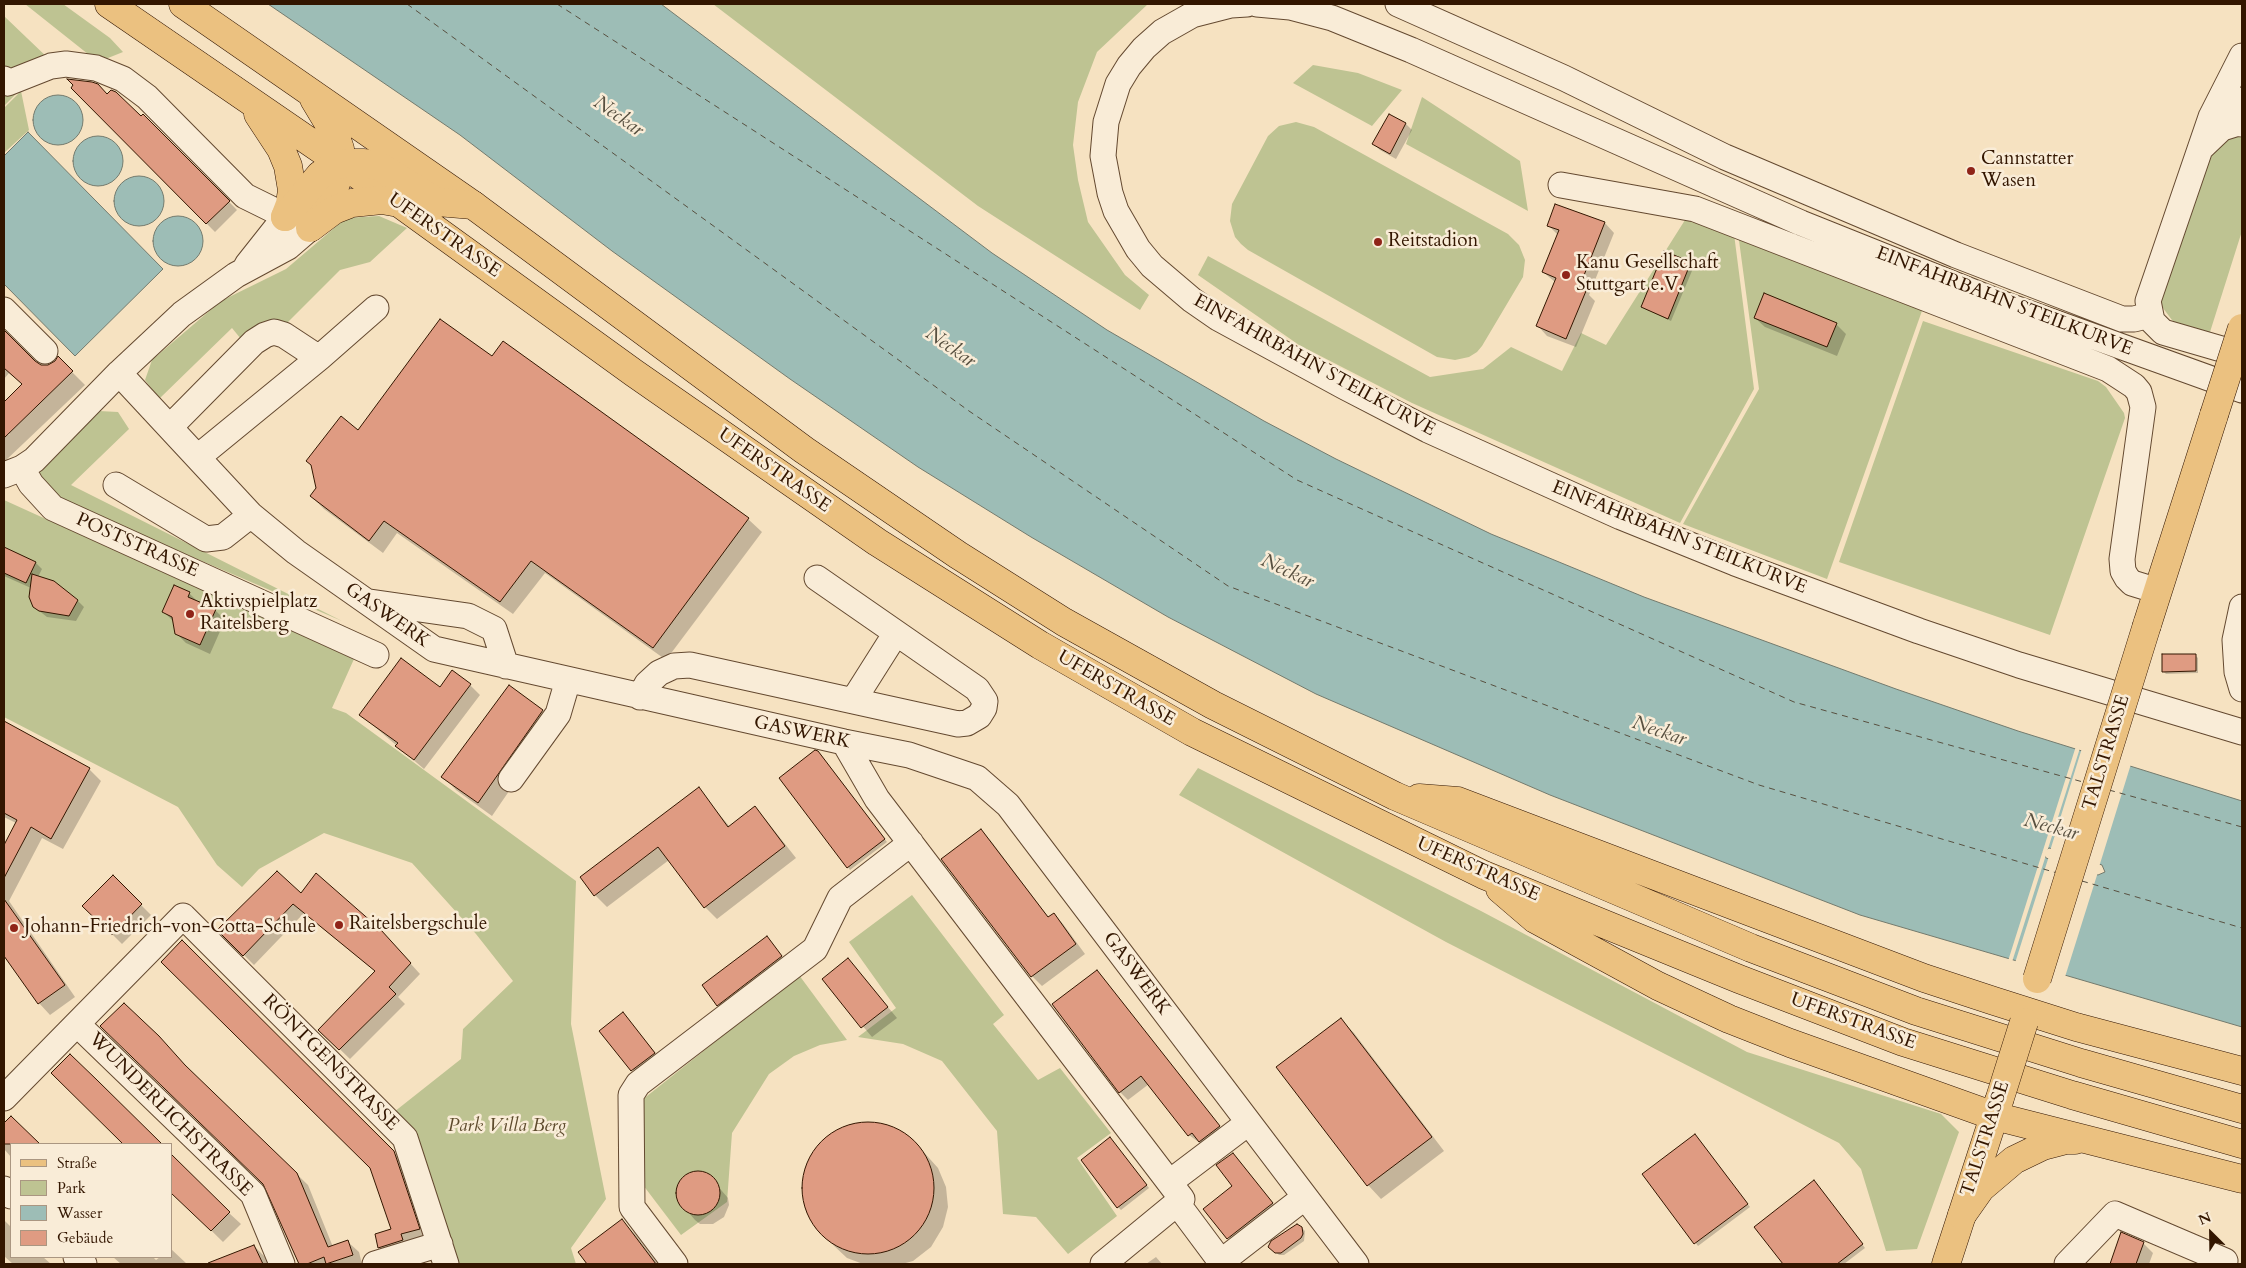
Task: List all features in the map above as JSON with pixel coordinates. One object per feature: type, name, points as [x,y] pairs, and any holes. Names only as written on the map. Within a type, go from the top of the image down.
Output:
[{"type":"main road","name":"UFERSTRASSE","points":[[109,4],[400,204],[634,373],[860,531],[1040,645],[1192,732],[1484,875],[1739,979],[1903,1042],[2072,1095],[2242,1144]]},
{"type":"main road","name":"UFERSTRASSE","points":[[183,4],[473,205],[804,450],[958,556],[1064,622],[1213,705],[1395,796],[1751,948],[1916,1011],[2082,1063],[2242,1109]]},
{"type":"main road","points":[[303,87],[330,122],[340,149],[341,164],[331,197],[310,228]]},
{"type":"main road","points":[[248,100],[281,149],[288,166],[292,190],[290,204],[285,217]]},
{"type":"main road","points":[[285,217],[320,175],[341,164],[364,163],[381,167],[437,202],[473,205]]},
{"type":"main road","points":[[310,228],[334,210],[352,203],[382,200],[400,204]]},
{"type":"main road","name":"TALSTRASSE","points":[[1946,1264],[2242,328]]},
{"type":"main road","points":[[1395,796],[1458,801],[1924,978],[2076,1027],[2242,1071]]},
{"type":"main road","points":[[1484,875],[1535,919],[1658,986],[1729,1019],[1790,1043],[1996,1108],[2085,1140],[2242,1179]]},
{"type":"main road","points":[[1962,1215],[1982,1188],[2014,1160],[2053,1143],[2066,1140],[2085,1140]]},
{"type":"street","name":"EINFAHRBAHN STEILKURVE","points":[[1247,4],[1231,5],[1192,15],[1162,32],[1144,48],[1129,66],[1118,84],[1110,106],[1103,139],[1103,156],[1110,193],[1125,229],[1152,266],[1192,300],[1218,318],[1428,430],[1621,517],[1735,564],[2019,665],[2242,732]]},
{"type":"street","name":"EINFAHRBAHN STEILKURVE","points":[[1256,4],[1290,7],[1317,14],[1411,50],[1801,224],[2006,305],[2242,390]]},
{"type":"street","points":[[1398,4],[1564,78],[1725,157],[1956,255],[2122,319],[2134,319],[2150,315]]},
{"type":"street","points":[[4,79],[8,83],[51,66],[66,64],[96,68],[123,79],[147,97],[245,196],[310,228]]},
{"type":"street","points":[[2238,87],[2210,118],[2149,292],[2148,301],[2150,315],[2156,327],[2170,335],[2242,355]]},
{"type":"street","points":[[2199,150],[2222,128],[2238,123],[2242,124]]},
{"type":"street","points":[[1561,185],[1695,209],[2108,369],[2134,386],[2139,392],[2143,407],[2122,559],[2123,571],[2132,583],[2158,591]]},
{"type":"street","name":"POSTSTRASSE","points":[[285,217],[251,261],[236,275],[182,314],[119,372],[34,460],[13,472],[31,484],[53,508],[376,655]]},
{"type":"street","name":"POSTSTRASSE","points":[[236,275],[288,247],[310,228]]},
{"type":"street","points":[[198,457],[319,358],[376,308]]},
{"type":"street","points":[[4,310],[45,351]]},
{"type":"street","points":[[170,426],[254,342],[265,335],[274,332],[284,335],[319,358]]},
{"type":"street","name":"GASWERK","points":[[119,372],[250,516],[296,552],[434,649],[640,697],[909,755],[977,778],[1008,805],[1356,1264]]},
{"type":"street","points":[[116,485],[206,539],[223,537],[250,516]]},
{"type":"street","points":[[640,697],[647,684],[659,673],[674,666],[690,665],[958,724],[966,723],[979,716],[984,708],[985,701],[982,695],[817,578]]},
{"type":"street","points":[[365,601],[468,616],[494,629],[506,666]]},
{"type":"street","points":[[2242,607],[2235,640],[2237,672],[2242,689]]},
{"type":"street","points":[[853,701],[896,633]]},
{"type":"street","points":[[511,778],[558,714],[568,680]]},
{"type":"street","points":[[844,742],[877,799],[1173,1192],[1222,1263],[1305,1196]]},
{"type":"street","points":[[675,1264],[632,1207],[631,1095],[638,1084],[815,948],[840,898],[911,843]]},
{"type":"street","name":"RÖNTGENSTRASSE","points":[[77,1024],[183,916],[405,1138],[443,1254]]},
{"type":"street","points":[[4,1098],[77,1024]]},
{"type":"street","name":"WUNDERLICHSTRASSE","points":[[77,1024],[253,1194],[282,1264]]},
{"type":"street","points":[[1103,1264],[1173,1192],[1248,1122]]},
{"type":"street","points":[[2067,1264],[2115,1214],[2225,1261],[2224,1264]]},
{"type":"street","points":[[375,1264],[443,1254]]},
{"type":"green space","points":[[25,4],[63,4],[110,38],[123,52],[98,62]]},
{"type":"green space","points":[[713,4],[1148,4],[1097,52],[1078,102],[1073,145],[1078,180],[1088,222],[1125,275],[1149,295],[1140,310],[978,206]]},
{"type":"green space","points":[[4,16],[50,60],[4,106]]},
{"type":"green space","points":[[1313,65],[1358,73],[1402,90],[1372,126],[1293,83]]},
{"type":"green space","points":[[21,91],[29,130],[4,153],[4,108]]},
{"type":"green space","points":[[1422,97],[1520,161],[1528,211],[1406,144]]},
{"type":"green space","name":"Reitstadion","points":[[1296,122],[1314,127],[1508,234],[1519,245],[1525,260],[1523,277],[1477,352],[1469,357],[1455,360],[1437,357],[1248,250],[1235,237],[1230,221],[1232,204],[1268,136],[1279,126]]},
{"type":"green space","points":[[2242,133],[2242,231],[2210,332],[2177,324],[2163,308],[2161,300],[2214,144]]},
{"type":"green space","points":[[379,216],[407,228],[370,262],[340,270],[288,322],[267,324],[245,344],[232,328],[159,399],[145,380],[152,360],[221,301],[286,269],[346,218]]},
{"type":"green space","points":[[1685,220],[1734,234],[1754,389],[1680,523],[1412,403],[1299,345],[1198,275],[1208,256],[1430,377],[1483,369],[1511,347],[1562,371],[1581,333],[1606,345]]},
{"type":"green space","points":[[1738,233],[1923,308],[1827,579],[1683,524],[1759,389]]},
{"type":"green space","points":[[1923,321],[2098,381],[2106,387],[2124,413],[2125,418],[2050,635],[1839,562]]},
{"type":"green space","points":[[99,411],[118,412],[129,429],[71,485],[342,621],[57,499],[40,486],[39,469]]},
{"type":"green space","name":"Park Villa Berg","points":[[4,500],[354,659],[332,708],[346,713],[576,881],[571,1024],[606,1199],[571,1248],[576,1264],[456,1264],[394,1112],[461,1059],[463,1029],[513,981],[476,934],[412,863],[324,833],[259,869],[242,887],[217,865],[178,807],[4,717]]},
{"type":"green space","points":[[1198,768],[1481,911],[1747,1052],[1941,1114],[1959,1132],[1917,1249],[1886,1251],[1861,1169],[1839,1143],[1446,942],[1179,795]]},
{"type":"green space","points":[[912,895],[1004,1015],[993,1024],[1038,1080],[1060,1068],[1111,1133],[1077,1158],[1117,1216],[1068,1254],[1036,1217],[1003,1214],[997,1131],[942,1061],[903,1044],[858,1037],[896,1008],[849,942]]},
{"type":"green space","points":[[799,975],[847,1040],[820,1045],[794,1056],[769,1074],[732,1133],[727,1202],[681,1235],[643,1185],[642,1100]]},
{"type":"water","name":"Neckar","points":[[268,4],[661,4],[992,253],[1107,330],[1264,421],[1336,459],[1491,534],[1644,597],[1896,689],[2018,731],[2242,801],[2242,1027],[1860,915],[1550,795],[1316,694],[1168,617],[1031,537],[918,467],[790,379],[612,251],[460,135]],"holes":[[[2049,848],[2102,865],[2105,872],[2098,875],[2046,858],[2043,852]]]},
{"type":"water","points":[[53,95],[63,95],[76,102],[83,115],[83,125],[76,138],[63,145],[53,145],[44,141],[37,134],[33,125],[33,115],[37,106],[44,99]]},
{"type":"water","points":[[28,132],[163,269],[75,356],[4,284],[4,156]]},
{"type":"water","points":[[93,136],[103,136],[116,143],[123,156],[123,166],[116,179],[103,186],[93,186],[84,182],[77,175],[73,166],[73,156],[77,147],[84,140]]},
{"type":"water","points":[[134,176],[144,176],[157,183],[164,196],[164,206],[157,219],[144,226],[134,226],[125,222],[118,215],[114,206],[114,196],[118,187],[125,180]]},
{"type":"water","points":[[173,216],[183,216],[196,223],[203,236],[203,246],[196,259],[183,266],[173,266],[164,262],[157,255],[153,246],[153,236],[157,227],[164,220]]},
{"type":"pier","points":[[2076,746],[2080,748],[2012,962],[2008,961]]},
{"type":"pier","points":[[2082,748],[2131,764],[2099,867],[2050,851]]},
{"type":"pier","points":[[2049,856],[2098,872],[2065,977],[2015,963]]},
{"type":"building","points":[[67,79],[98,84],[107,94],[111,90],[116,92],[141,116],[143,114],[230,201],[206,224],[71,88],[73,85]]},
{"type":"building","points":[[1389,114],[1406,123],[1390,154],[1372,144]]},
{"type":"building","name":"Kanu Gesellschaft Stuttgart e.V.","points":[[1555,204],[1605,222],[1579,288],[1586,291],[1566,339],[1536,326],[1556,278],[1542,272],[1559,230],[1547,226]]},
{"type":"building","points":[[1664,251],[1691,262],[1668,319],[1641,307]]},
{"type":"building","points":[[1764,293],[1837,323],[1827,347],[1754,318]]},
{"type":"building","points":[[440,319],[492,356],[503,341],[749,518],[653,648],[531,561],[500,602],[384,521],[369,541],[310,496],[316,488],[311,465],[306,461],[341,416],[358,430]]},
{"type":"building","points":[[4,330],[41,365],[48,365],[55,361],[58,356],[73,371],[4,438],[4,402],[22,384],[4,368]]},
{"type":"building","points":[[4,547],[36,562],[26,583],[4,573]]},
{"type":"building","points":[[32,574],[54,581],[78,600],[69,616],[39,611],[33,607],[29,597]]},
{"type":"building","name":"Aktivspielplatz Raitelsberg","points":[[174,585],[190,592],[188,597],[216,609],[200,645],[175,634],[172,617],[162,612]]},
{"type":"building","points":[[2162,654],[2196,654],[2196,671],[2162,672]]},
{"type":"building","points":[[401,658],[440,687],[452,670],[471,684],[414,760],[395,746],[398,743],[359,715]]},
{"type":"building","points":[[509,685],[543,710],[478,803],[441,777]]},
{"type":"building","points":[[4,721],[90,768],[51,839],[31,827],[4,878],[4,845],[17,820],[4,813]]},
{"type":"building","points":[[815,750],[818,751],[885,839],[847,868],[779,778]]},
{"type":"building","points":[[699,787],[728,827],[755,806],[785,846],[704,908],[658,847],[594,896],[580,877]]},
{"type":"building","points":[[981,829],[1048,917],[1054,913],[1076,944],[1031,977],[941,859]]},
{"type":"building","points":[[277,871],[301,893],[316,873],[381,930],[411,963],[389,987],[396,994],[339,1050],[318,1030],[375,971],[293,904],[243,956],[217,930]]},
{"type":"building","points":[[113,875],[142,904],[112,935],[82,906]]},
{"type":"building","name":"Johann-Friedrich-von-Cotta-Schule","points":[[4,899],[65,985],[38,1004],[4,956]]},
{"type":"building","points":[[767,936],[782,956],[717,1006],[702,985]]},
{"type":"building","points":[[182,940],[394,1151],[420,1229],[401,1234],[403,1240],[378,1248],[375,1234],[391,1229],[370,1168],[161,962]]},
{"type":"building","points":[[848,958],[888,1007],[861,1028],[822,979]]},
{"type":"building","points":[[1097,970],[1220,1126],[1199,1142],[1192,1133],[1188,1136],[1141,1076],[1119,1093],[1052,1004]]},
{"type":"building","points":[[124,1003],[297,1173],[328,1247],[348,1240],[353,1255],[326,1264],[324,1257],[307,1264],[299,1264],[263,1184],[100,1026]]},
{"type":"building","points":[[623,1012],[655,1053],[631,1071],[599,1031]]},
{"type":"building","points":[[1341,1018],[1432,1137],[1367,1186],[1276,1067]]},
{"type":"building","points":[[70,1054],[161,1143],[122,1143],[51,1073]]},
{"type":"building","points":[[11,1116],[39,1143],[4,1144],[4,1123]]},
{"type":"building","points":[[868,1122],[881,1123],[893,1127],[915,1141],[929,1163],[933,1175],[933,1201],[929,1213],[915,1235],[893,1249],[881,1253],[868,1254],[855,1253],[843,1249],[821,1235],[807,1213],[803,1201],[802,1188],[803,1175],[807,1163],[821,1141],[843,1127],[855,1123]]},
{"type":"building","points":[[1695,1134],[1748,1204],[1694,1244],[1642,1174]]},
{"type":"building","points":[[1110,1137],[1147,1185],[1117,1208],[1081,1160]]},
{"type":"building","points":[[1233,1153],[1273,1203],[1227,1239],[1203,1209],[1232,1186],[1216,1165]]},
{"type":"building","points":[[172,1155],[230,1212],[211,1231],[172,1194]]},
{"type":"building","points":[[694,1171],[702,1171],[714,1177],[720,1193],[714,1209],[702,1215],[694,1215],[682,1209],[676,1197],[676,1189],[682,1177]]},
{"type":"building","points":[[1814,1180],[1863,1244],[1837,1264],[1783,1264],[1754,1227]]},
{"type":"building","points":[[622,1219],[656,1264],[587,1264],[578,1252]]},
{"type":"building","points":[[1297,1224],[1302,1227],[1303,1234],[1301,1238],[1281,1253],[1275,1253],[1268,1247],[1271,1241]]},
{"type":"building","points":[[2121,1232],[2144,1242],[2136,1264],[2110,1264]]},
{"type":"building","points":[[254,1245],[263,1264],[208,1264],[208,1263]]},
{"type":"ferry route","points":[[407,4],[969,411],[1228,586],[1759,785],[2057,873]]},
{"type":"ferry route","points":[[557,4],[1297,480],[1794,702],[2083,782]]},
{"type":"ferry route","points":[[2109,790],[2242,827]]},
{"type":"ferry route","points":[[2082,881],[2242,928]]},
{"type":"place","name":"Cannstatter Wasen","points":[[1971,171]]},
{"type":"place","name":"Reitstadion","points":[[1378,242]]},
{"type":"place","name":"Kanu Gesellschaft Stuttgart e.V.","points":[[1566,275]]},
{"type":"place","name":"Aktivspielplatz Raitelsberg","points":[[190,614]]},
{"type":"place","name":"Raitelsbergschule","points":[[339,925]]},
{"type":"place","name":"Johann-Friedrich-von-Cotta-Schule","points":[[14,928]]}]
